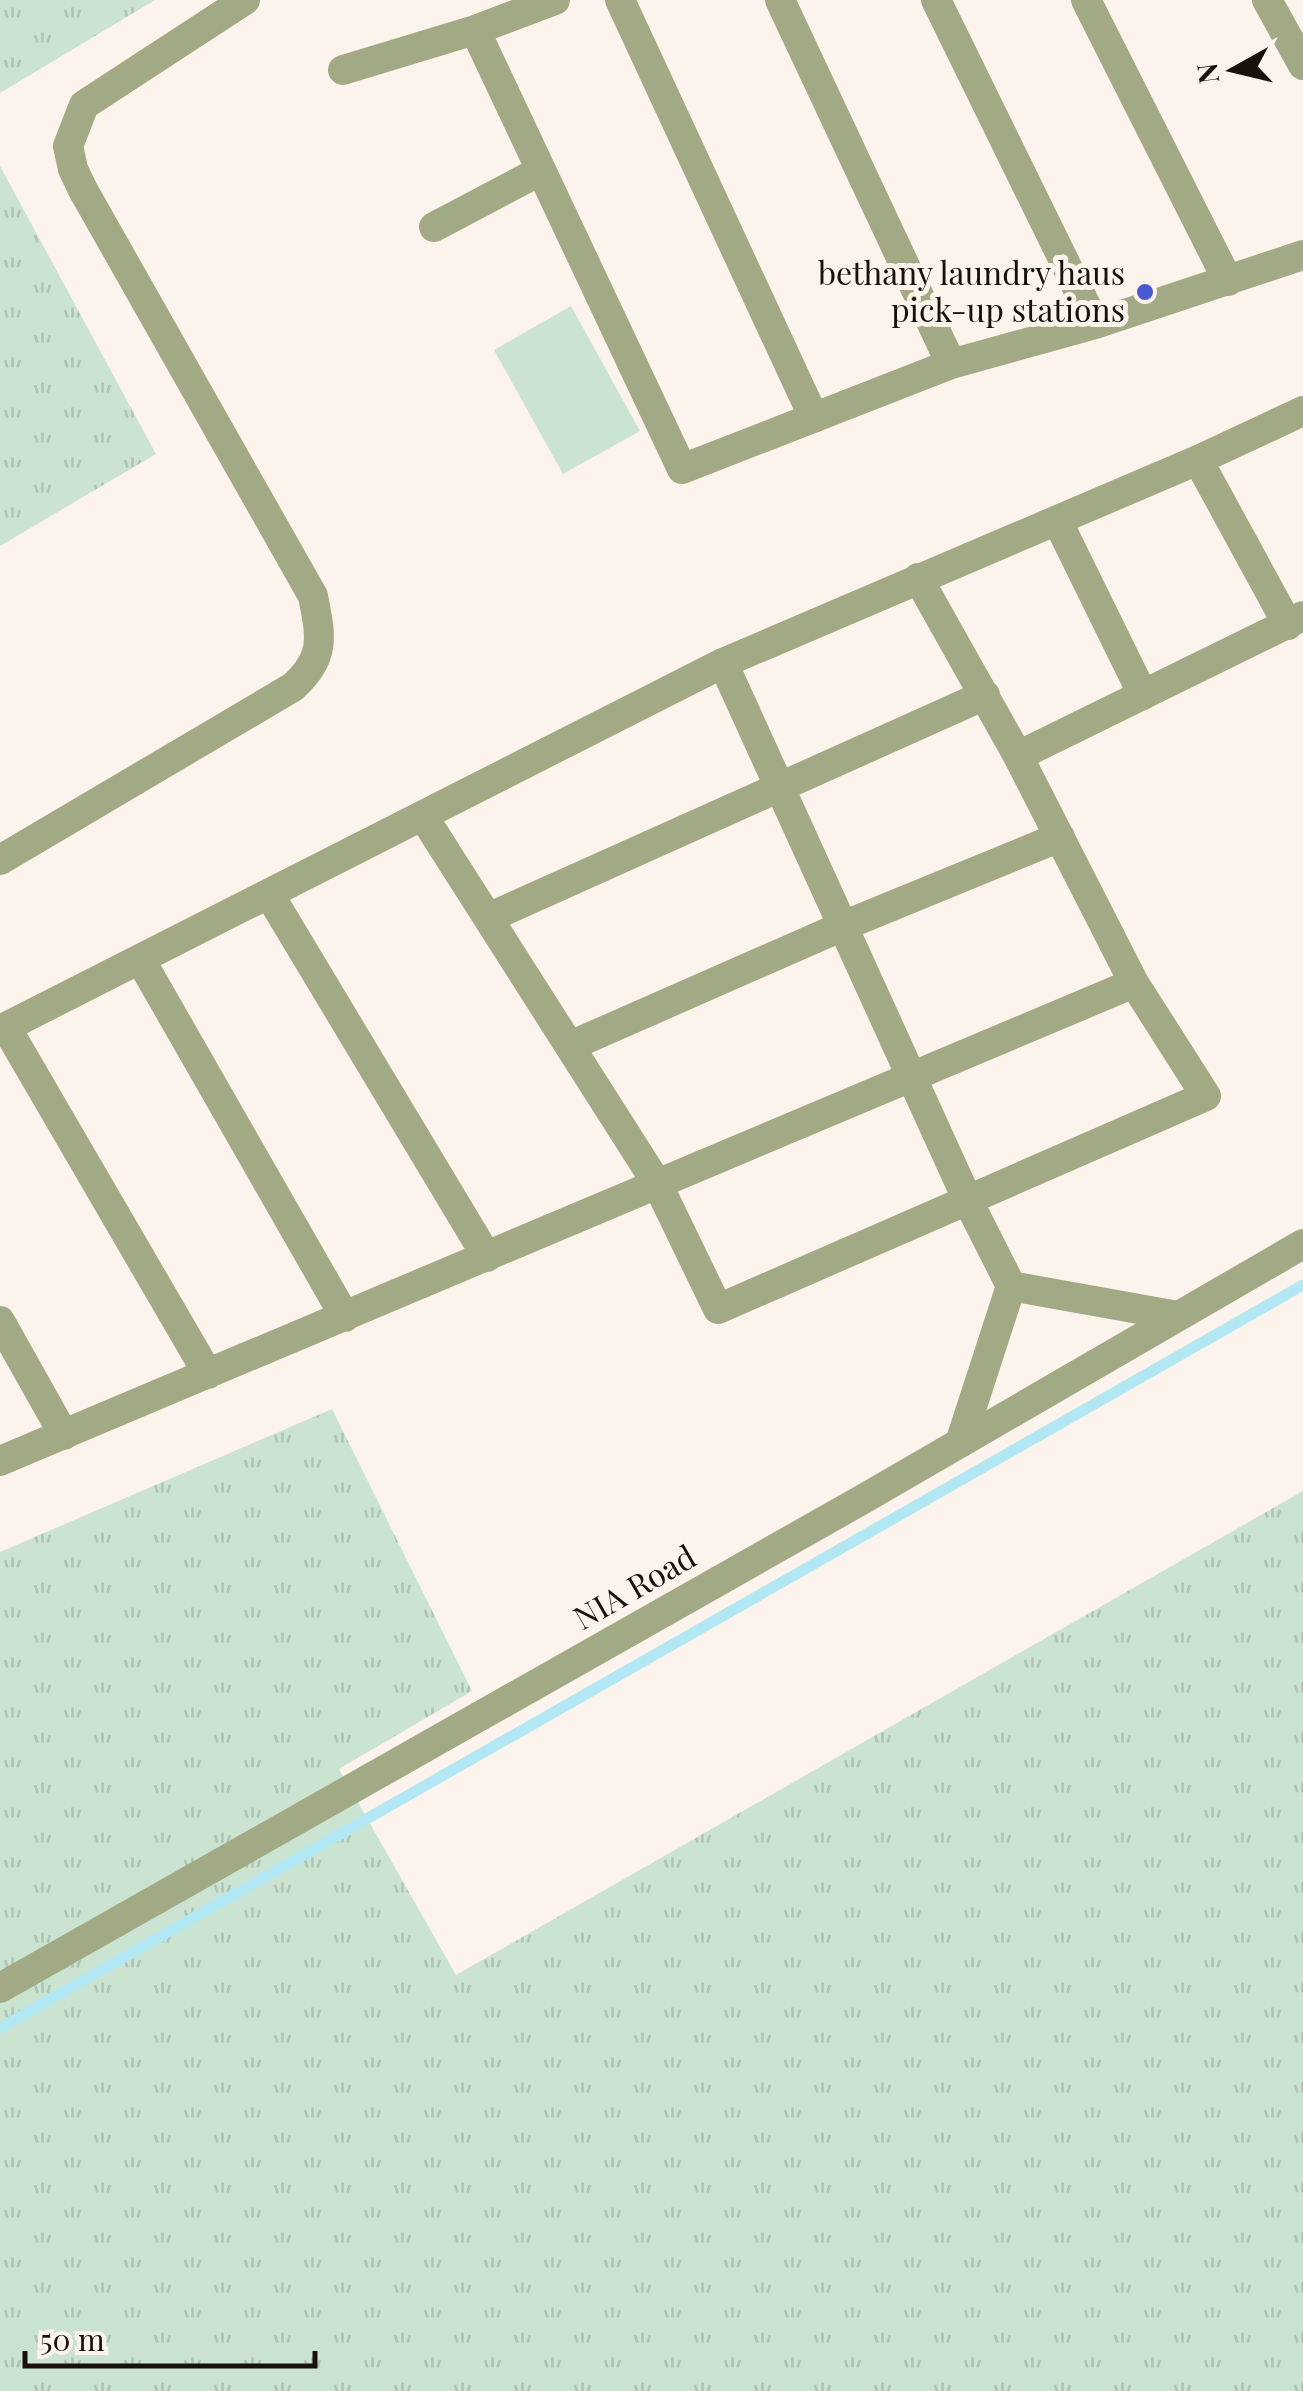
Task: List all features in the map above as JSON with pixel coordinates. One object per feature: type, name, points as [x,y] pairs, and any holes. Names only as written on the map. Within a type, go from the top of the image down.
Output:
[{"type":"street","points":[[0,860],[293,686],[310,672],[320,646],[313,596],[83,190],[68,146],[84,105],[246,0]]},
{"type":"street","points":[[343,70],[475,30],[556,0]]},
{"type":"street","points":[[620,0],[814,418]]},
{"type":"street","points":[[780,0],[951,364]]},
{"type":"street","points":[[936,0],[1095,324]]},
{"type":"street","points":[[1086,0],[1228,282]]},
{"type":"street","points":[[1267,0],[1303,65]]},
{"type":"street","points":[[475,30],[682,468],[951,364],[1095,324],[1303,255]]},
{"type":"street","points":[[434,227],[540,170]]},
{"type":"street","points":[[208,1374],[3,1028],[723,663],[1198,460],[1303,411]]},
{"type":"street","points":[[1018,756],[1295,620],[1198,460]]},
{"type":"street","points":[[1058,520],[1143,695]]},
{"type":"street","points":[[424,816],[658,1185],[718,1308],[1206,1096],[1134,983],[1018,756],[918,578]]},
{"type":"street","points":[[723,663],[968,1201],[1011,1286],[960,1443]]},
{"type":"street","points":[[488,918],[984,695]]},
{"type":"street","points":[[570,1046],[843,926],[1060,837]]},
{"type":"street","points":[[270,894],[487,1257]]},
{"type":"street","points":[[140,959],[345,1317]]},
{"type":"street","points":[[0,1461],[1134,983]]},
{"type":"street","name":"NIA Road","points":[[0,1988],[1303,1244]]},
{"type":"street","points":[[1011,1286],[1178,1316]]},
{"type":"street","points":[[0,1321],[64,1434]]},
{"type":"green space","points":[[0,0],[155,0],[0,93]]},
{"type":"green space","points":[[0,166],[156,454],[0,546]]},
{"type":"green space","points":[[571,306],[640,431],[563,474],[494,350]]},
{"type":"green space","points":[[332,1409],[472,1691],[339,1769],[456,1975],[1303,1491],[1303,2391],[0,2391],[0,1552]]},
{"type":"waterway","points":[[0,2028],[1303,1285]]},
{"type":"place","name":"bethany laundry haus pick-up stations","points":[[1145,292]]}]
